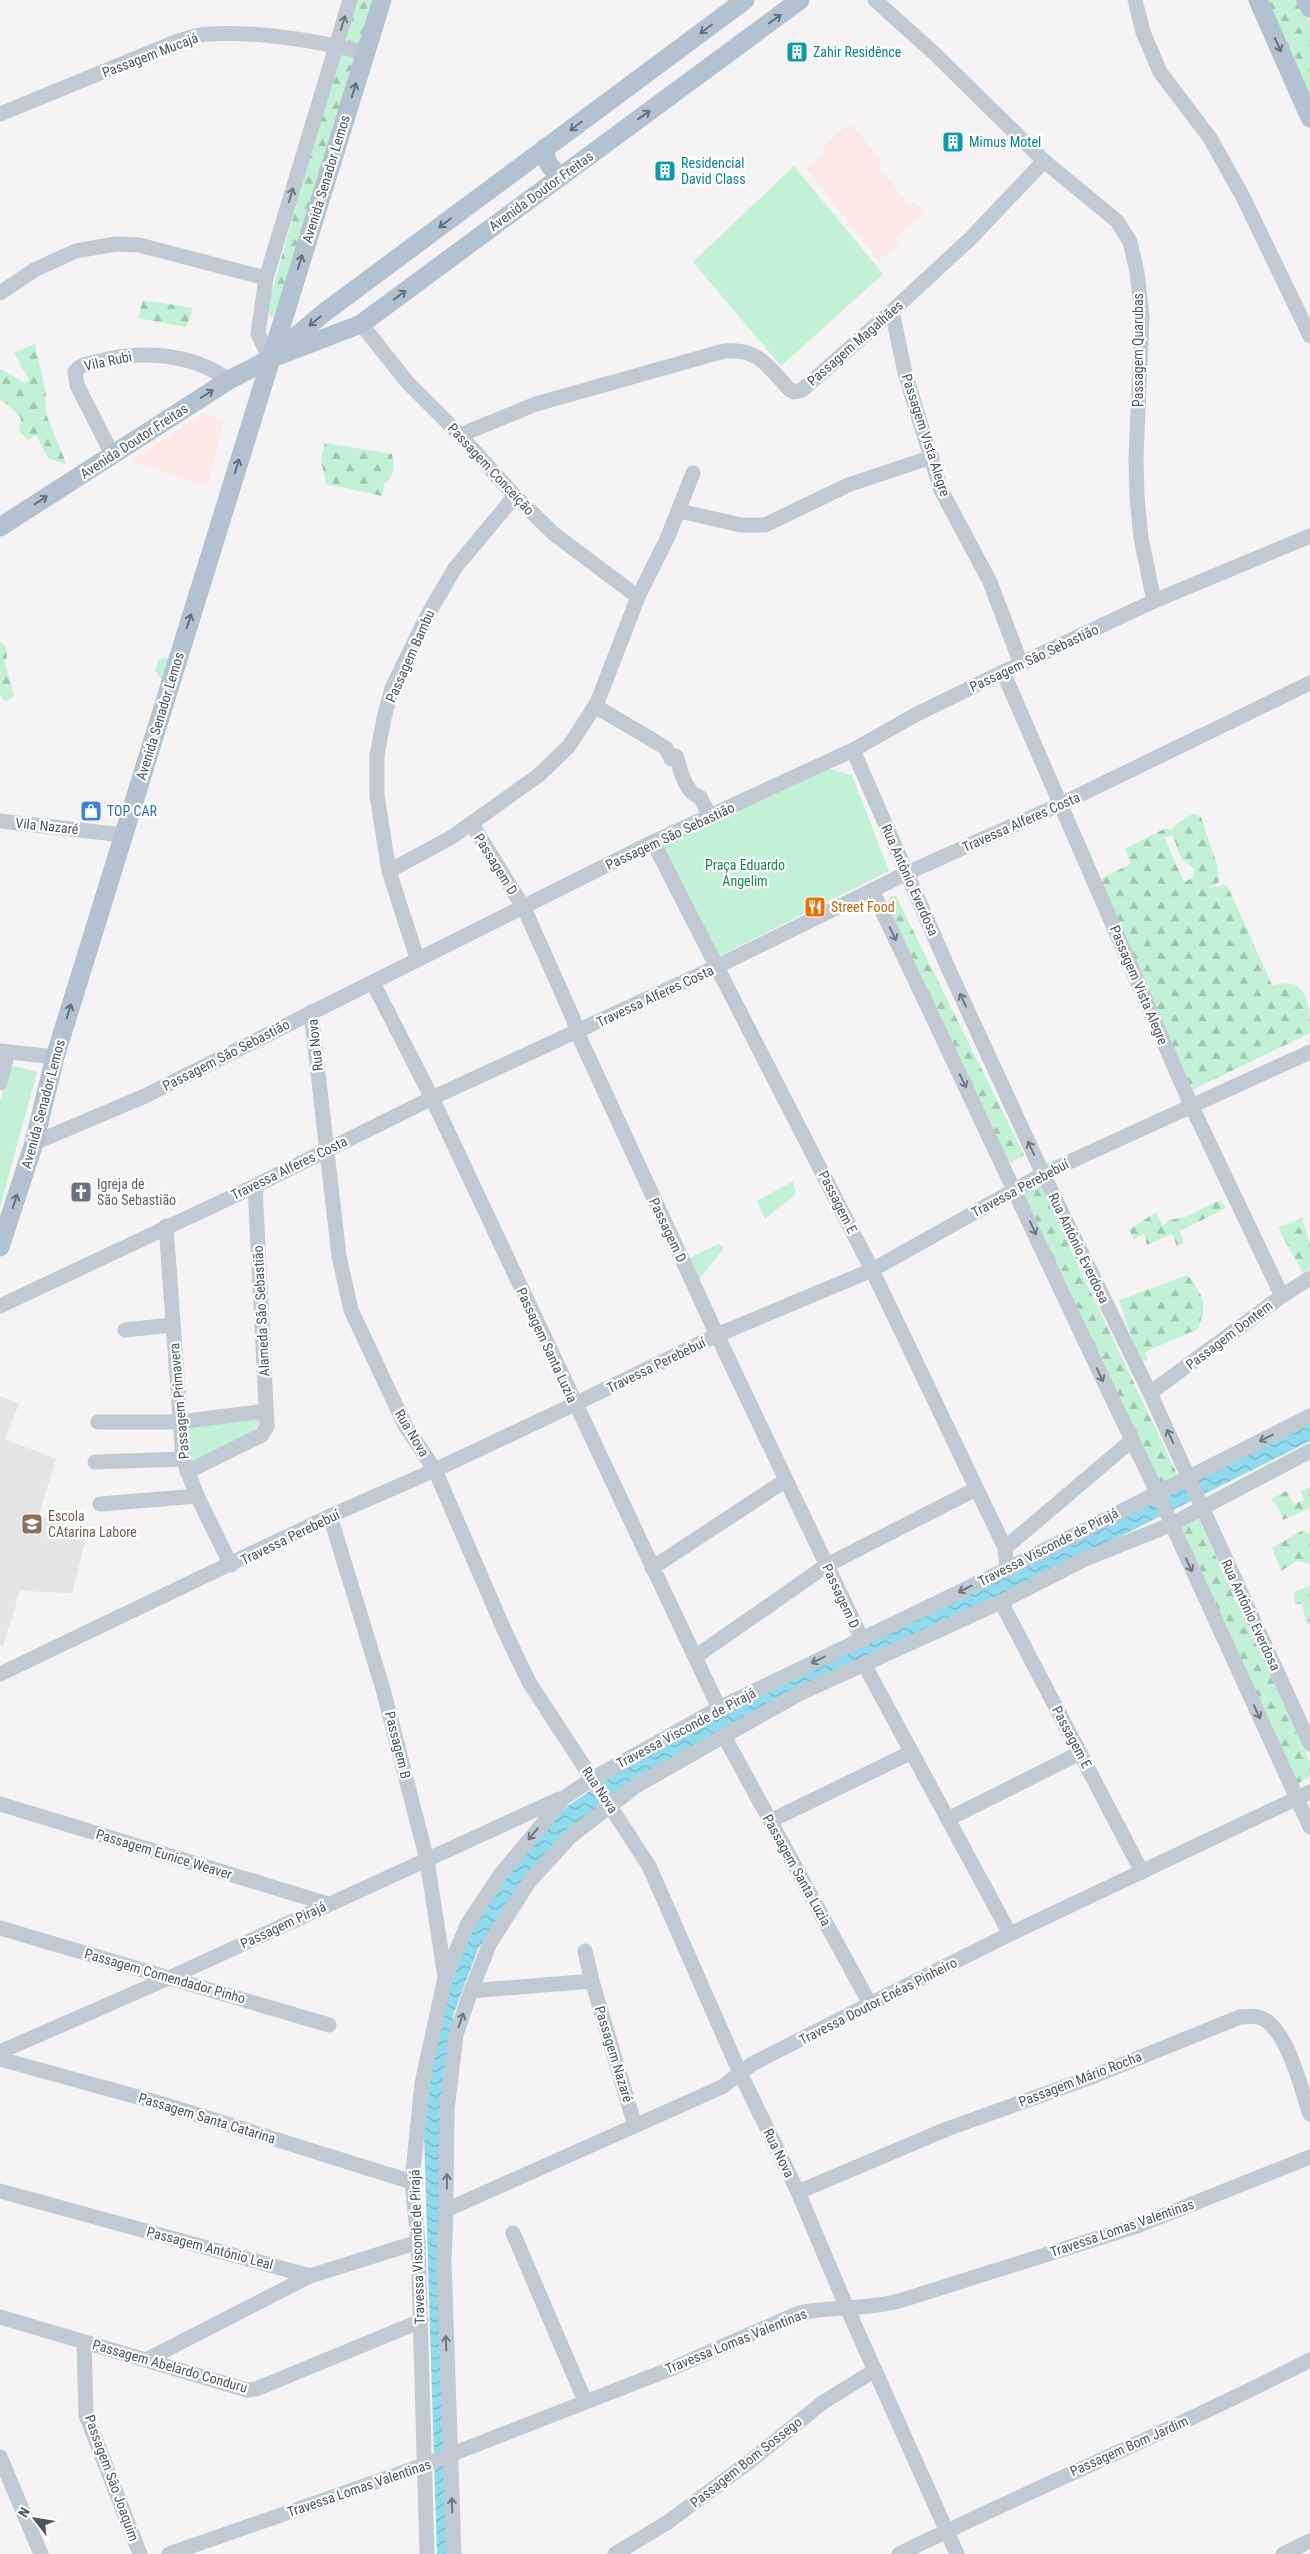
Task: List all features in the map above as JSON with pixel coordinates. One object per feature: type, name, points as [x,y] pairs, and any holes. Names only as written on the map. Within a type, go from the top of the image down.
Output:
[{"type":"main road","name":"Avenida Senador Lemos","points":[[0,1247],[34,1143],[55,1057],[123,835],[382,0]]},
{"type":"main road","name":"Avenida Doutor Freitas","points":[[270,358],[325,312],[745,0]]},
{"type":"main road","name":"Avenida Doutor Freitas","points":[[0,527],[229,380],[270,358],[361,324],[800,0]]},
{"type":"main road","points":[[1258,0],[1310,118]]},
{"type":"main road","points":[[1306,0],[1310,8]]},
{"type":"main road","points":[[545,148],[545,156],[550,167],[561,176]]},
{"type":"main road","points":[[500,181],[512,191],[519,207]]},
{"type":"street","name":"Avenida Senador Lemos","points":[[270,358],[258,334],[266,278],[350,0]]},
{"type":"street","name":"Passagem Quarubas","points":[[874,0],[935,54],[1044,161],[1117,221],[1130,242],[1142,316],[1136,458],[1137,497],[1141,538],[1154,601]]},
{"type":"street","points":[[1135,0],[1143,32],[1160,72],[1210,138],[1243,197],[1310,336]]},
{"type":"street","name":"Passagem Mucajá","points":[[0,114],[178,41],[206,34],[236,34],[336,46],[365,53]]},
{"type":"street","name":"Passagem Magalhães","points":[[460,435],[536,404],[724,351],[747,351],[758,358],[789,389],[797,392],[892,311],[971,238],[1044,161]]},
{"type":"street","points":[[0,293],[36,269],[76,251],[116,244],[139,244],[266,278]]},
{"type":"street","name":"Passagem Vista Alegre","points":[[892,311],[905,373],[941,490],[990,582],[1021,664]]},
{"type":"street","name":"Passagem Conceição","points":[[361,324],[408,383],[460,435],[515,496],[554,534],[638,597]]},
{"type":"street","name":"Vila Rubi","points":[[112,454],[77,386],[75,372],[80,366],[106,359],[144,354],[171,356],[203,365],[229,380]]},
{"type":"street","points":[[678,511],[741,525],[765,525],[848,485],[932,457]]},
{"type":"street","points":[[389,870],[428,851],[471,823],[538,775],[570,746],[595,706],[638,597],[694,473]]},
{"type":"street","name":"Passagem Bambu","points":[[417,958],[389,870],[377,796],[377,755],[384,718],[392,688],[428,614],[454,568],[515,496]]},
{"type":"street","name":"Passagem São Sebastião","points":[[34,1143],[145,1096],[372,983],[417,958],[524,908],[653,842],[853,750],[916,714],[1003,672],[1154,601],[1310,536]]},
{"type":"street","name":"Passagem Vista Alegre","points":[[1003,672],[1062,804],[1191,1105],[1282,1296]]},
{"type":"street","name":"Travessa Alferes Costa","points":[[0,1306],[166,1226],[255,1186],[432,1098],[718,966],[907,873],[1062,804],[1310,683]]},
{"type":"street","points":[[595,706],[666,748],[671,759],[676,756],[687,787],[693,795],[700,797],[710,816]]},
{"type":"street","name":"Rua Antônio Everdosa","points":[[853,750],[1043,1174],[1150,1393],[1310,1744]]},
{"type":"street","name":"Vila Nazaré","points":[[0,821],[123,835]]},
{"type":"street","name":"Passagem D","points":[[471,823],[524,908],[573,1018],[576,1032],[717,1335],[862,1639]]},
{"type":"street","name":"Passagem E","points":[[653,842],[872,1270],[1004,1548],[1007,1568]]},
{"type":"street","points":[[872,890],[1015,1188],[1131,1441],[1158,1493],[1170,1523],[1303,1795],[1310,1827]]},
{"type":"street","name":"Passagem Santa Luzia","points":[[372,983],[432,1098],[719,1708]]},
{"type":"street","name":"Rua Nova","points":[[311,1012],[339,1256],[351,1310],[406,1427],[435,1470],[505,1632],[529,1682],[649,1866],[740,2073],[798,2192],[847,2308],[957,2554]]},
{"type":"street","points":[[0,1083],[4,1052],[55,1057]]},
{"type":"street","name":"Travessa Perebebuí","points":[[0,1674],[330,1516],[435,1470],[717,1335],[872,1270],[1043,1174],[1310,1052]]},
{"type":"street","name":"Alameda São Sebastião","points":[[185,1466],[262,1435],[267,1426],[255,1186]]},
{"type":"street","name":"Passagem Primavera","points":[[166,1226],[172,1325],[185,1466],[197,1496],[231,1565]]},
{"type":"street","name":"Passagem Dontem","points":[[1150,1393],[1282,1296],[1310,1278]]},
{"type":"street","points":[[125,1330],[172,1325]]},
{"type":"street","points":[[98,1422],[180,1422],[266,1411]]},
{"type":"street","name":"Travessa Visconde de Pirajá","points":[[427,2554],[429,2463],[418,2242],[412,2182],[422,2083],[445,1978],[467,1925],[500,1875],[565,1797],[719,1708],[1007,1568],[1310,1416]]},
{"type":"street","points":[[1004,1548],[1131,1441]]},
{"type":"street","name":"Travessa Visconde de Pirajá","points":[[454,2554],[444,2262],[447,2110],[456,2035],[471,1991],[490,1943],[529,1882],[571,1836],[608,1802],[801,1693],[1001,1602],[1085,1559],[1170,1523],[1310,1451]]},
{"type":"street","points":[[95,1462],[185,1466]]},
{"type":"street","points":[[652,1568],[786,1480]]},
{"type":"street","points":[[694,1657],[826,1564],[976,1489]]},
{"type":"street","points":[[100,1504],[197,1496]]},
{"type":"street","name":"Passagem B","points":[[330,1516],[384,1689],[427,1860],[445,1978]]},
{"type":"street","name":"Passagem E","points":[[1001,1602],[1142,1872]]},
{"type":"street","points":[[864,1664],[1010,1934]]},
{"type":"street","name":"Passagem Santa Luzia","points":[[724,1736],[870,2004]]},
{"type":"street","points":[[770,1821],[912,1752]]},
{"type":"street","points":[[948,1819],[1080,1753]]},
{"type":"street","name":"Travessa Doutor Enéas Pinheiro","points":[[446,2210],[722,2087],[752,2064],[870,2004],[1010,1934],[1303,1795]]},
{"type":"street","name":"Passagem Pirajá","points":[[0,2052],[171,1977],[565,1797]]},
{"type":"street","name":"Passagem Eunice Weaver","points":[[0,1804],[328,1904]]},
{"type":"street","name":"Passagem Comendador Pinho","points":[[0,1928],[329,2025]]},
{"type":"street","name":"Passagem Nazaré","points":[[585,1951],[592,1982],[635,2126]]},
{"type":"street","points":[[471,1991],[592,1982]]},
{"type":"street","name":"Passagem Mário Rocha","points":[[798,2192],[947,2129],[1088,2078],[1240,2017],[1257,2016],[1269,2022],[1277,2032],[1285,2046],[1310,2114]]},
{"type":"street","name":"Passagem Santa Catarina","points":[[0,2058],[163,2104],[412,2182]]},
{"type":"street","name":"Travessa Lomas Valentinas","points":[[169,2554],[450,2455],[673,2368],[799,2313],[880,2306],[1137,2226],[1310,2157]]},
{"type":"street","name":"Passagem Antônio Leal","points":[[0,2191],[310,2276]]},
{"type":"street","points":[[512,2233],[585,2401]]},
{"type":"street","points":[[148,2359],[310,2276],[418,2242]]},
{"type":"street","name":"Passagem Abelardo Conduru","points":[[0,2317],[148,2359],[247,2390],[256,2389],[421,2321]]},
{"type":"street","name":"Passagem São Joaquim","points":[[84,2342],[86,2415],[140,2554]]},
{"type":"street","name":"Passagem Bom Jardim","points":[[899,2554],[1247,2392],[1310,2360]]},
{"type":"street","name":"Passagem Bom Sossego","points":[[615,2554],[668,2522],[753,2459],[822,2402],[875,2370]]},
{"type":"street","points":[[0,2457],[41,2554]]},
{"type":"street","points":[[1287,2553],[1310,2542]]},
{"type":"shaded area","points":[[848,125],[854,128],[882,161],[878,167],[909,205],[914,202],[925,212],[894,239],[900,245],[878,260],[806,168],[826,152],[823,147]]},
{"type":"shaded area","points":[[204,413],[224,420],[206,487],[132,461]]},
{"type":"shaded area","name":"Escola CAtarina Labore","points":[[0,1396],[19,1404],[5,1439],[56,1459],[39,1515],[87,1534],[72,1593],[20,1591],[3,1646],[0,1645]]},
{"type":"green space","points":[[357,0],[377,0],[278,318],[271,316],[267,309],[333,74]]},
{"type":"green space","points":[[1265,0],[1300,0],[1310,24],[1310,101]]},
{"type":"green space","points":[[794,166],[883,274],[781,366],[693,262]]},
{"type":"green space","points":[[143,300],[193,308],[186,327],[138,318]]},
{"type":"green space","points":[[35,344],[45,389],[46,413],[66,464],[48,458],[36,435],[28,440],[19,431],[21,418],[10,406],[0,400],[0,369],[23,382],[30,381],[14,353]]},
{"type":"green space","points":[[325,443],[392,454],[393,470],[390,478],[384,484],[382,496],[326,484],[321,460]]},
{"type":"green space","points":[[0,642],[6,647],[7,658],[4,660],[14,696],[7,701],[3,700],[0,694]]},
{"type":"green space","points":[[169,658],[169,679],[161,679],[155,670],[159,659]]},
{"type":"green space","name":"Praça Eduardo Angelim","points":[[829,769],[852,775],[889,871],[718,957],[657,842]]},
{"type":"green space","points":[[1194,813],[1201,817],[1217,865],[1219,882],[1208,888],[1227,885],[1272,985],[1290,983],[1298,987],[1306,997],[1310,1019],[1310,1033],[1192,1090],[1100,880],[1131,863],[1125,849],[1164,829],[1171,830],[1179,822]],"holes":[[[1173,836],[1181,858],[1194,869],[1193,878],[1184,882],[1164,837]]]},
{"type":"green space","points":[[891,896],[896,896],[1024,1155],[1007,1164],[887,903]]},
{"type":"green space","points":[[10,1065],[37,1072],[0,1207],[0,1101]]},
{"type":"green space","points":[[793,1181],[796,1194],[765,1219],[757,1201]]},
{"type":"green space","points":[[1040,1185],[1177,1474],[1158,1485],[1021,1194]]},
{"type":"green space","points":[[1220,1200],[1226,1208],[1180,1231],[1184,1243],[1177,1246],[1172,1234],[1147,1245],[1144,1234],[1134,1239],[1129,1230],[1156,1212],[1163,1226],[1169,1220],[1185,1217]]},
{"type":"green space","points":[[1302,1218],[1310,1244],[1310,1268],[1303,1273],[1278,1228]]},
{"type":"green space","points":[[719,1244],[724,1248],[699,1279],[685,1260]]},
{"type":"green space","points":[[1188,1275],[1203,1300],[1203,1312],[1198,1329],[1145,1352],[1148,1359],[1140,1363],[1119,1300]]},
{"type":"green space","points":[[264,1413],[255,1431],[193,1463],[187,1460],[184,1425]]},
{"type":"green space","points":[[1310,1487],[1310,1508],[1283,1520],[1279,1509],[1271,1499],[1286,1491],[1294,1504],[1304,1500],[1301,1492]]},
{"type":"green space","points":[[1198,1518],[1310,1762],[1310,1777],[1297,1784],[1177,1528]]},
{"type":"green space","points":[[1303,1530],[1310,1534],[1310,1564],[1297,1561],[1281,1571],[1272,1548]]},
{"type":"green space","points":[[1310,1586],[1310,1623],[1307,1625],[1302,1604],[1295,1604],[1294,1592]]},
{"type":"water","points":[[1310,1422],[1310,1441],[640,1778],[605,1799],[537,1862],[478,1949],[454,2013],[443,2080],[452,2554],[437,2554],[424,2134],[436,2023],[469,1936],[495,1888],[545,1827],[568,1806],[639,1757]]},
{"type":"place","name":"Zahir Residênce","points":[[797,52]]},
{"type":"place","name":"Mimus Motel","points":[[953,142]]},
{"type":"place","name":"Residencial David Class","points":[[665,171]]},
{"type":"place","name":"TOP CAR","points":[[91,811]]},
{"type":"place","name":"Street Food","points":[[815,907]]},
{"type":"place","name":"Igreja de São Sebastião","points":[[81,1192]]},
{"type":"place","name":"Escola CAtarina Labore","points":[[32,1524]]}]
